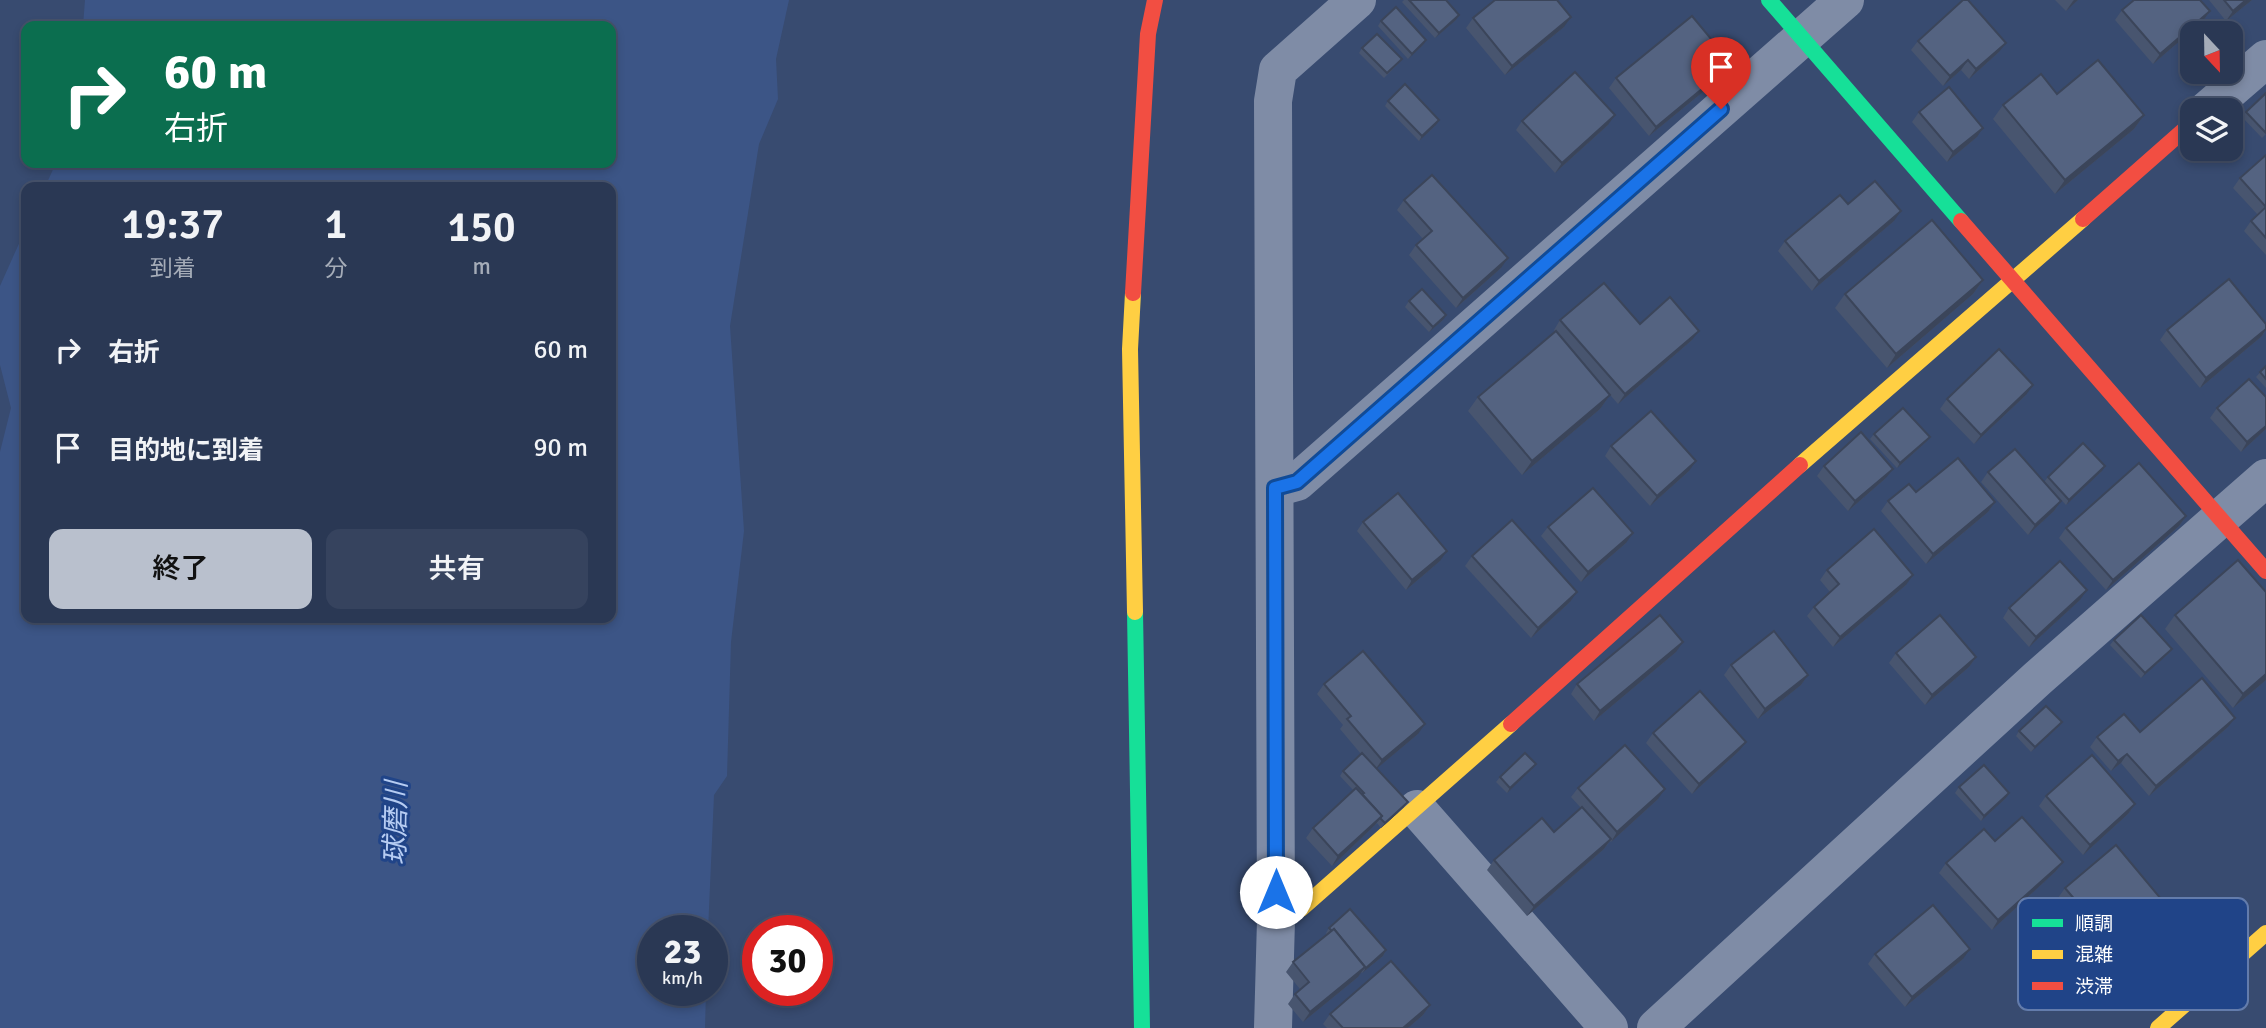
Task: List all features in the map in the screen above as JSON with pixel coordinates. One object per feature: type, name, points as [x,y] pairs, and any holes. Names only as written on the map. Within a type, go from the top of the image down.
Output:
[{"type":"street","points":[[1142,1028],[1130,349],[1148,34],[1155,0]]},
{"type":"street","points":[[1273,1028],[1276,919],[1273,101],[1278,70],[1357,0]]},
{"type":"street","points":[[1769,0],[2266,571]]},
{"type":"street","points":[[1275,488],[1297,482],[1845,0]]},
{"type":"street","points":[[2221,98],[2266,59]]},
{"type":"street","points":[[1276,919],[1301,909],[1417,809],[1724,532],[2180,133]]},
{"type":"street","points":[[1656,1028],[2038,678],[2266,478]]},
{"type":"street","points":[[1417,809],[1609,1028]]},
{"type":"street","points":[[2248,949],[2266,933]]},
{"type":"street","points":[[2158,1028],[2178,1010]]},
{"type":"water","name":"球磨川","points":[[85,0],[789,0],[776,59],[778,99],[759,144],[730,326],[744,531],[731,642],[727,776],[714,795],[709,915],[637,915],[637,1006],[706,1006],[705,1028],[0,1028],[0,452],[11,408],[0,365],[0,286],[21,239],[21,623],[616,623],[616,182],[47,182],[54,168],[616,168],[616,21],[83,21]]},
{"type":"building","points":[[1409,0],[1446,0],[1459,15],[1439,33]]},
{"type":"building","points":[[1495,0],[1557,0],[1571,17],[1512,66],[1473,18]]},
{"type":"building","points":[[1963,0],[1968,0],[2006,43],[1976,69],[1968,60],[1950,76],[1918,41]]},
{"type":"building","points":[[2134,0],[2200,0],[2210,11],[2198,21],[2180,21],[2180,37],[2160,54],[2122,10]]},
{"type":"building","points":[[2224,0],[2246,0],[2233,11]]},
{"type":"building","points":[[1396,7],[1426,40],[1412,54],[1381,21]]},
{"type":"building","points":[[1692,16],[1732,64],[1656,127],[1616,78]]},
{"type":"building","points":[[1377,34],[1402,59],[1387,73],[1362,48]]},
{"type":"building","points":[[2098,60],[2144,115],[2065,180],[2003,105],[2041,74],[2057,94]]},
{"type":"building","points":[[1575,72],[1615,115],[1562,163],[1522,121]]},
{"type":"building","points":[[1405,84],[1439,120],[1422,136],[1388,101]]},
{"type":"building","points":[[1949,87],[1983,128],[1953,152],[1919,112]]},
{"type":"building","points":[[2266,93],[2266,133],[2246,112]]},
{"type":"building","points":[[2266,155],[2266,207],[2240,178]]},
{"type":"building","points":[[1432,175],[1508,258],[1463,298],[1416,245],[1432,231],[1404,200]]},
{"type":"building","points":[[1875,181],[1901,211],[1819,281],[1785,241],[1840,195],[1848,204]]},
{"type":"building","points":[[2266,207],[2266,238],[2251,221]]},
{"type":"building","points":[[1932,220],[1983,280],[1896,354],[1845,294]]},
{"type":"building","points":[[2229,279],[2266,324],[2266,329],[2206,378],[2167,330]]},
{"type":"building","points":[[1604,283],[1640,324],[1670,297],[1699,331],[1625,394],[1560,320]]},
{"type":"building","points":[[1422,289],[1446,315],[1433,327],[1409,301]]},
{"type":"building","points":[[1556,331],[1610,395],[1532,461],[1478,397]]},
{"type":"building","points":[[1999,349],[2033,385],[1981,435],[1947,399]]},
{"type":"building","points":[[2266,366],[2266,379],[2260,372]]},
{"type":"building","points":[[2249,379],[2266,397],[2266,426],[2247,442],[2217,408]]},
{"type":"building","points":[[1903,408],[1930,437],[1900,463],[1874,434]]},
{"type":"building","points":[[1651,411],[1696,461],[1657,496],[1611,446]]},
{"type":"building","points":[[1861,432],[1893,469],[1855,501],[1824,466]]},
{"type":"building","points":[[2083,443],[2105,466],[2069,500],[2048,477]]},
{"type":"building","points":[[2015,449],[2061,501],[2035,525],[1988,472]]},
{"type":"building","points":[[1958,458],[1995,502],[1933,554],[1888,501],[1909,484],[1916,492]]},
{"type":"building","points":[[2139,463],[2186,516],[2113,580],[2066,528]]},
{"type":"building","points":[[1593,488],[1633,533],[1588,572],[1548,527]]},
{"type":"building","points":[[1398,493],[1447,551],[1412,580],[1363,522]]},
{"type":"building","points":[[1512,520],[1577,592],[1538,628],[1472,556]]},
{"type":"building","points":[[1874,529],[1913,575],[1840,637],[1814,607],[1839,584],[1827,570]]},
{"type":"building","points":[[2238,560],[2266,592],[2266,674],[2243,694],[2175,615]]},
{"type":"building","points":[[2060,561],[2087,590],[2036,637],[2009,608]]},
{"type":"building","points":[[1660,615],[1683,642],[1600,711],[1577,684]]},
{"type":"building","points":[[1940,615],[1976,657],[1932,695],[1896,653]]},
{"type":"building","points":[[2141,615],[2172,649],[2145,673],[2114,640]]},
{"type":"building","points":[[1774,631],[1808,675],[1765,709],[1731,665]]},
{"type":"building","points":[[1363,651],[1425,724],[1382,760],[1347,719],[1351,716],[1324,684]]},
{"type":"building","points":[[2202,678],[2235,718],[2156,786],[2127,754],[2118,761],[2097,737],[2124,714],[2140,732]]},
{"type":"building","points":[[1700,691],[1746,742],[1699,784],[1653,733]]},
{"type":"building","points":[[2046,706],[2062,722],[2035,747],[2019,731]]},
{"type":"building","points":[[1625,745],[1665,789],[1617,832],[1578,788]]},
{"type":"building","points":[[1362,753],[1408,802],[1385,823],[1362,794],[1364,793],[1343,771]]},
{"type":"building","points":[[1525,753],[1536,764],[1510,788],[1500,777]]},
{"type":"building","points":[[2092,755],[2135,804],[2090,845],[2046,796]]},
{"type":"building","points":[[1984,765],[2009,793],[1984,816],[1959,787]]},
{"type":"building","points":[[1356,788],[1382,816],[1338,856],[1313,828]]},
{"type":"building","points":[[1582,807],[1611,839],[1534,906],[1494,860],[1542,818],[1554,832]]},
{"type":"building","points":[[2022,817],[2063,862],[2023,898],[2018,898],[2018,902],[1998,920],[1946,863],[1984,829],[1995,841]]},
{"type":"building","points":[[2116,845],[2160,898],[2073,898],[2065,888]]},
{"type":"building","points":[[1933,905],[1970,949],[1912,997],[1875,954]]},
{"type":"building","points":[[1350,909],[1386,950],[1366,968],[1334,929],[1332,931],[1329,928]]},
{"type":"building","points":[[1334,929],[1365,967],[1310,1012],[1295,994],[1309,982],[1293,962]]},
{"type":"building","points":[[1391,961],[1430,1005],[1403,1028],[1343,1028],[1330,1014]]},
{"type":"traffic: fast","points":[[1769,0],[1961,221]]},
{"type":"traffic: fast","points":[[1135,612],[1142,1028]]},
{"type":"traffic: slow","points":[[1800,465],[2083,219]]},
{"type":"traffic: slow","points":[[1133,293],[1130,349],[1135,612]]},
{"type":"traffic: slow","points":[[1276,920],[1301,909],[1511,724]]},
{"type":"traffic: slow","points":[[2248,949],[2266,933]]},
{"type":"traffic: slow","points":[[2158,1028],[2178,1010]]},
{"type":"traffic: jam","points":[[1133,293],[1148,34],[1155,0]]},
{"type":"traffic: jam","points":[[2083,219],[2180,133]]},
{"type":"traffic: jam","points":[[1961,221],[2266,571]]},
{"type":"traffic: jam","points":[[1511,724],[1800,465]]},
{"type":"route","points":[[1276,892],[1275,488],[1297,482],[1721,109]]}]
